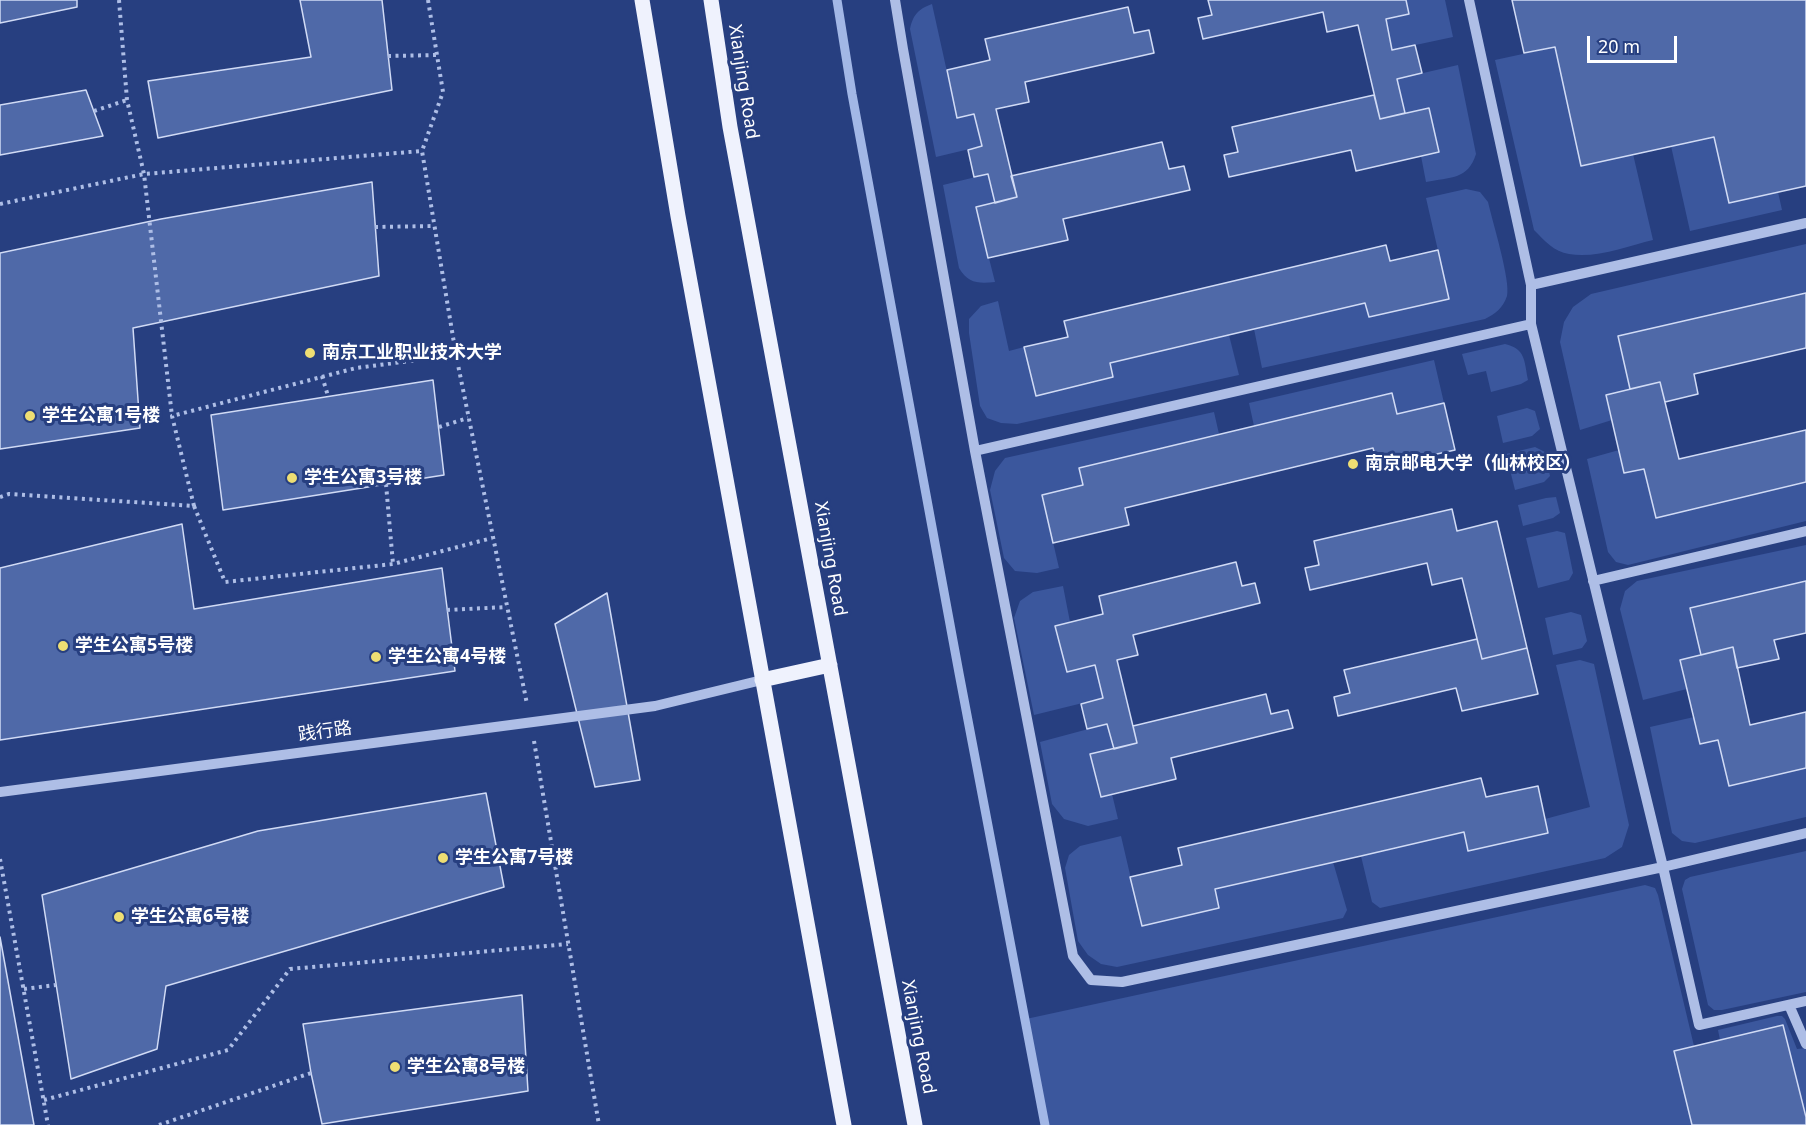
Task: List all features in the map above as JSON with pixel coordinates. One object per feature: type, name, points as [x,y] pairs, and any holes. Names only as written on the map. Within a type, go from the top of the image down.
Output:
[{"type":"main road","points":[[642,0],[678,216],[844,1125]]},
{"type":"main road","name":"Xianjing Road","points":[[711,0],[730,127],[915,1125]]},
{"type":"main road","points":[[762,680],[830,665]]},
{"type":"street","points":[[896,0],[975,451],[1073,956],[1091,980],[1122,982],[1663,867],[1806,833]]},
{"type":"street","points":[[1469,0],[1531,285],[1531,324],[1700,1025],[1806,1001]]},
{"type":"street","points":[[1531,285],[1806,224]]},
{"type":"street","points":[[975,451],[1531,324]]},
{"type":"street","points":[[1593,581],[1806,531]]},
{"type":"street","name":"践行路","points":[[0,792],[655,706],[762,680]]},
{"type":"street","points":[[1789,1005],[1806,1044]]},
{"type":"path","points":[[119,0],[127,100],[144,174],[172,416],[194,506],[225,582],[393,564],[492,538]]},
{"type":"path","points":[[428,0],[443,92],[422,151],[468,418],[531,722],[599,1125]]},
{"type":"path","points":[[388,56],[437,55]]},
{"type":"path","points":[[94,111],[127,100]]},
{"type":"path","points":[[0,204],[144,174],[422,151]]},
{"type":"path","points":[[375,227],[435,226]]},
{"type":"path","points":[[172,416],[356,368],[456,355]]},
{"type":"path","points":[[322,376],[328,396]]},
{"type":"path","points":[[439,427],[468,418]]},
{"type":"path","points":[[386,484],[393,564]]},
{"type":"path","points":[[0,497],[9,494],[194,506]]},
{"type":"path","points":[[447,610],[507,607]]},
{"type":"path","points":[[0,859],[48,1125]]},
{"type":"path","points":[[44,1100],[228,1050],[290,969],[568,944]]},
{"type":"path","points":[[24,989],[56,985]]},
{"type":"path","points":[[159,1125],[310,1073]]},
{"type":"shaded area","points":[[1406,0],[1445,0],[1453,37],[1392,50],[1386,19],[1409,14]]},
{"type":"shaded area","points":[[932,4],[957,117],[974,114],[982,146],[936,157],[910,29],[917,13]]},
{"type":"shaded area","points":[[1555,47],[1633,154],[1653,240],[1611,251],[1579,255],[1559,251],[1534,230],[1495,60]]},
{"type":"shaded area","points":[[1458,65],[1476,154],[1473,162],[1463,173],[1426,182],[1421,156],[1439,151],[1429,108],[1405,113],[1397,79]]},
{"type":"shaded area","points":[[1714,137],[1729,203],[1778,192],[1782,210],[1690,231],[1671,146]]},
{"type":"shaded area","points":[[988,174],[995,203],[976,207],[995,282],[983,283],[970,280],[959,268],[943,185]]},
{"type":"shaded area","points":[[1466,189],[1480,192],[1488,202],[1504,264],[1507,288],[1507,296],[1498,310],[1485,319],[1262,368],[1254,329],[1365,303],[1369,317],[1449,299],[1426,198]]},
{"type":"shaded area","points":[[1806,244],[1806,293],[1618,336],[1630,389],[1606,395],[1612,420],[1580,430],[1560,342],[1564,322],[1573,307],[1591,294]]},
{"type":"shaded area","points":[[998,301],[1009,351],[1024,347],[1036,395],[1113,377],[1110,363],[1229,335],[1239,375],[1017,424],[1001,423],[987,418],[980,406],[969,333],[969,319],[981,306]]},
{"type":"shaded area","points":[[1505,344],[1517,349],[1523,357],[1528,380],[1491,392],[1486,371],[1468,375],[1462,354]]},
{"type":"shaded area","points":[[1434,360],[1444,403],[1397,414],[1391,393],[1254,426],[1249,403]]},
{"type":"shaded area","points":[[1527,408],[1535,411],[1540,429],[1532,436],[1503,443],[1497,416]]},
{"type":"shaded area","points":[[1214,412],[1219,434],[1080,468],[1083,485],[1042,495],[1059,568],[1037,573],[1015,571],[1004,558],[990,490],[995,471],[1005,458]]},
{"type":"shaded area","points":[[1535,447],[1545,452],[1550,476],[1544,482],[1515,490],[1506,454]]},
{"type":"shaded area","points":[[1619,450],[1624,473],[1644,469],[1656,518],[1806,482],[1806,521],[1628,565],[1616,562],[1608,552],[1587,459]]},
{"type":"shaded area","points":[[1556,497],[1560,513],[1553,518],[1523,526],[1518,505]]},
{"type":"shaded area","points":[[1557,531],[1565,533],[1573,573],[1569,580],[1538,588],[1526,538]]},
{"type":"shaded area","points":[[1806,545],[1806,581],[1701,655],[1680,660],[1687,689],[1643,700],[1620,609],[1625,591],[1637,581]]},
{"type":"shaded area","points":[[1063,586],[1070,622],[1056,626],[1095,665],[1103,698],[1034,715],[1014,618],[1020,601],[1033,592]]},
{"type":"shaded area","points":[[1571,612],[1581,615],[1587,641],[1582,648],[1553,655],[1545,618]]},
{"type":"shaded area","points":[[1580,660],[1594,664],[1629,825],[1622,847],[1605,858],[1380,908],[1372,902],[1361,856],[1464,832],[1468,850],[1545,819],[1590,807],[1556,665]]},
{"type":"shaded area","points":[[1694,717],[1700,744],[1718,740],[1729,786],[1806,768],[1806,817],[1695,843],[1682,841],[1672,833],[1650,727]]},
{"type":"shaded area","points":[[1107,724],[1114,749],[1090,754],[1100,797],[1112,794],[1118,819],[1088,826],[1064,819],[1052,804],[1040,742]]},
{"type":"shaded area","points":[[1121,836],[1142,926],[1219,908],[1215,889],[1333,862],[1347,910],[1343,918],[1117,967],[1101,964],[1088,955],[1078,941],[1065,868],[1069,855],[1080,846]]},
{"type":"shaded area","points":[[1806,851],[1806,992],[1714,1010],[1708,1005],[1682,889],[1685,880]]},
{"type":"shaded area","points":[[1645,885],[1655,888],[1658,895],[1694,1046],[1675,1051],[1692,1125],[1045,1125],[1026,1019]]},
{"type":"shaded area","points":[[1777,1016],[1785,1019],[1797,1049],[1806,1048],[1806,1117],[1783,1025],[1720,1040],[1718,1030]]},
{"type":"building","points":[[0,0],[77,0],[77,7],[0,23]]},
{"type":"building","points":[[300,0],[382,0],[392,90],[158,138],[148,81],[311,57]]},
{"type":"building","points":[[1208,0],[1406,0],[1409,14],[1386,19],[1392,50],[1415,45],[1422,73],[1397,79],[1405,113],[1380,119],[1358,25],[1327,32],[1323,12],[1203,39],[1198,18],[1212,15]]},
{"type":"building","points":[[1512,0],[1806,0],[1806,186],[1729,203],[1714,137],[1581,166],[1555,47],[1524,53]]},
{"type":"building","points":[[1128,7],[1134,33],[1149,30],[1154,53],[1025,82],[1029,102],[996,109],[1017,197],[995,203],[988,174],[974,177],[968,150],[982,146],[974,114],[957,118],[947,70],[990,60],[985,39]]},
{"type":"building","points":[[86,90],[103,136],[0,155],[0,105]]},
{"type":"building","points":[[1374,95],[1380,119],[1429,108],[1439,152],[1356,171],[1351,150],[1229,177],[1224,155],[1238,152],[1232,127]]},
{"type":"building","points":[[1162,142],[1169,169],[1184,166],[1190,190],[1063,219],[1068,240],[988,258],[976,207],[1017,197],[1011,176]]},
{"type":"building","points":[[372,182],[379,276],[133,328],[140,428],[0,449],[0,253],[161,219]]},
{"type":"building","points":[[1386,245],[1390,261],[1438,250],[1449,299],[1369,317],[1365,303],[1254,329],[1110,363],[1113,377],[1036,396],[1024,347],[1068,337],[1064,321]]},
{"type":"building","points":[[1806,293],[1806,348],[1694,374],[1698,394],[1665,402],[1660,382],[1630,389],[1618,336]]},
{"type":"building","points":[[433,380],[444,475],[223,510],[211,415]]},
{"type":"building","points":[[1660,382],[1679,459],[1806,430],[1806,482],[1656,518],[1644,469],[1624,473],[1606,395]]},
{"type":"building","points":[[1392,393],[1397,414],[1444,403],[1455,450],[1378,467],[1373,448],[1125,508],[1129,525],[1053,543],[1042,495],[1083,485],[1079,468]]},
{"type":"building","points":[[1452,509],[1457,531],[1497,521],[1527,648],[1482,659],[1462,578],[1432,585],[1427,563],[1310,590],[1305,568],[1319,565],[1314,541]]},
{"type":"building","points":[[182,524],[194,609],[442,568],[455,671],[0,740],[0,568]]},
{"type":"building","points":[[1236,562],[1242,586],[1255,583],[1260,603],[1133,635],[1138,655],[1117,660],[1137,743],[1114,749],[1107,724],[1087,729],[1081,704],[1103,698],[1095,665],[1067,672],[1055,626],[1103,614],[1099,596]]},
{"type":"building","points":[[1806,581],[1806,633],[1774,640],[1779,659],[1737,668],[1733,647],[1701,655],[1690,608]]},
{"type":"building","points":[[607,593],[640,780],[595,787],[555,624]]},
{"type":"building","points":[[1477,639],[1482,659],[1527,648],[1538,694],[1462,711],[1456,688],[1338,716],[1334,697],[1350,693],[1344,670]]},
{"type":"building","points":[[1733,647],[1750,725],[1806,712],[1806,768],[1729,786],[1718,740],[1700,744],[1680,660]]},
{"type":"building","points":[[1266,694],[1271,714],[1288,710],[1293,728],[1171,758],[1176,779],[1101,797],[1090,754],[1137,743],[1133,726]]},
{"type":"building","points":[[1481,778],[1486,797],[1538,786],[1548,833],[1468,851],[1464,832],[1215,889],[1219,908],[1142,926],[1130,877],[1182,865],[1178,848]]},
{"type":"building","points":[[486,793],[504,887],[166,986],[157,1049],[71,1079],[42,895],[258,831]]},
{"type":"building","points":[[0,937],[34,1125],[0,1125]]},
{"type":"building","points":[[522,995],[528,1091],[322,1124],[303,1024]]},
{"type":"building","points":[[1783,1025],[1806,1125],[1692,1125],[1674,1051]]},
{"type":"waterway","points":[[837,0],[852,94],[959,673],[1045,1125]]},
{"type":"place","name":"南京工业职业技术大学","points":[[310,353]]},
{"type":"place","name":"学生公寓1号楼","points":[[30,416]]},
{"type":"place","name":"南京邮电大学（仙林校区）","points":[[1353,464]]},
{"type":"place","name":"学生公寓3号楼","points":[[292,478]]},
{"type":"place","name":"学生公寓5号楼","points":[[63,646]]},
{"type":"place","name":"学生公寓4号楼","points":[[376,657]]},
{"type":"place","name":"学生公寓7号楼","points":[[443,858]]},
{"type":"place","name":"学生公寓6号楼","points":[[119,917]]},
{"type":"place","name":"学生公寓8号楼","points":[[395,1067]]}]
